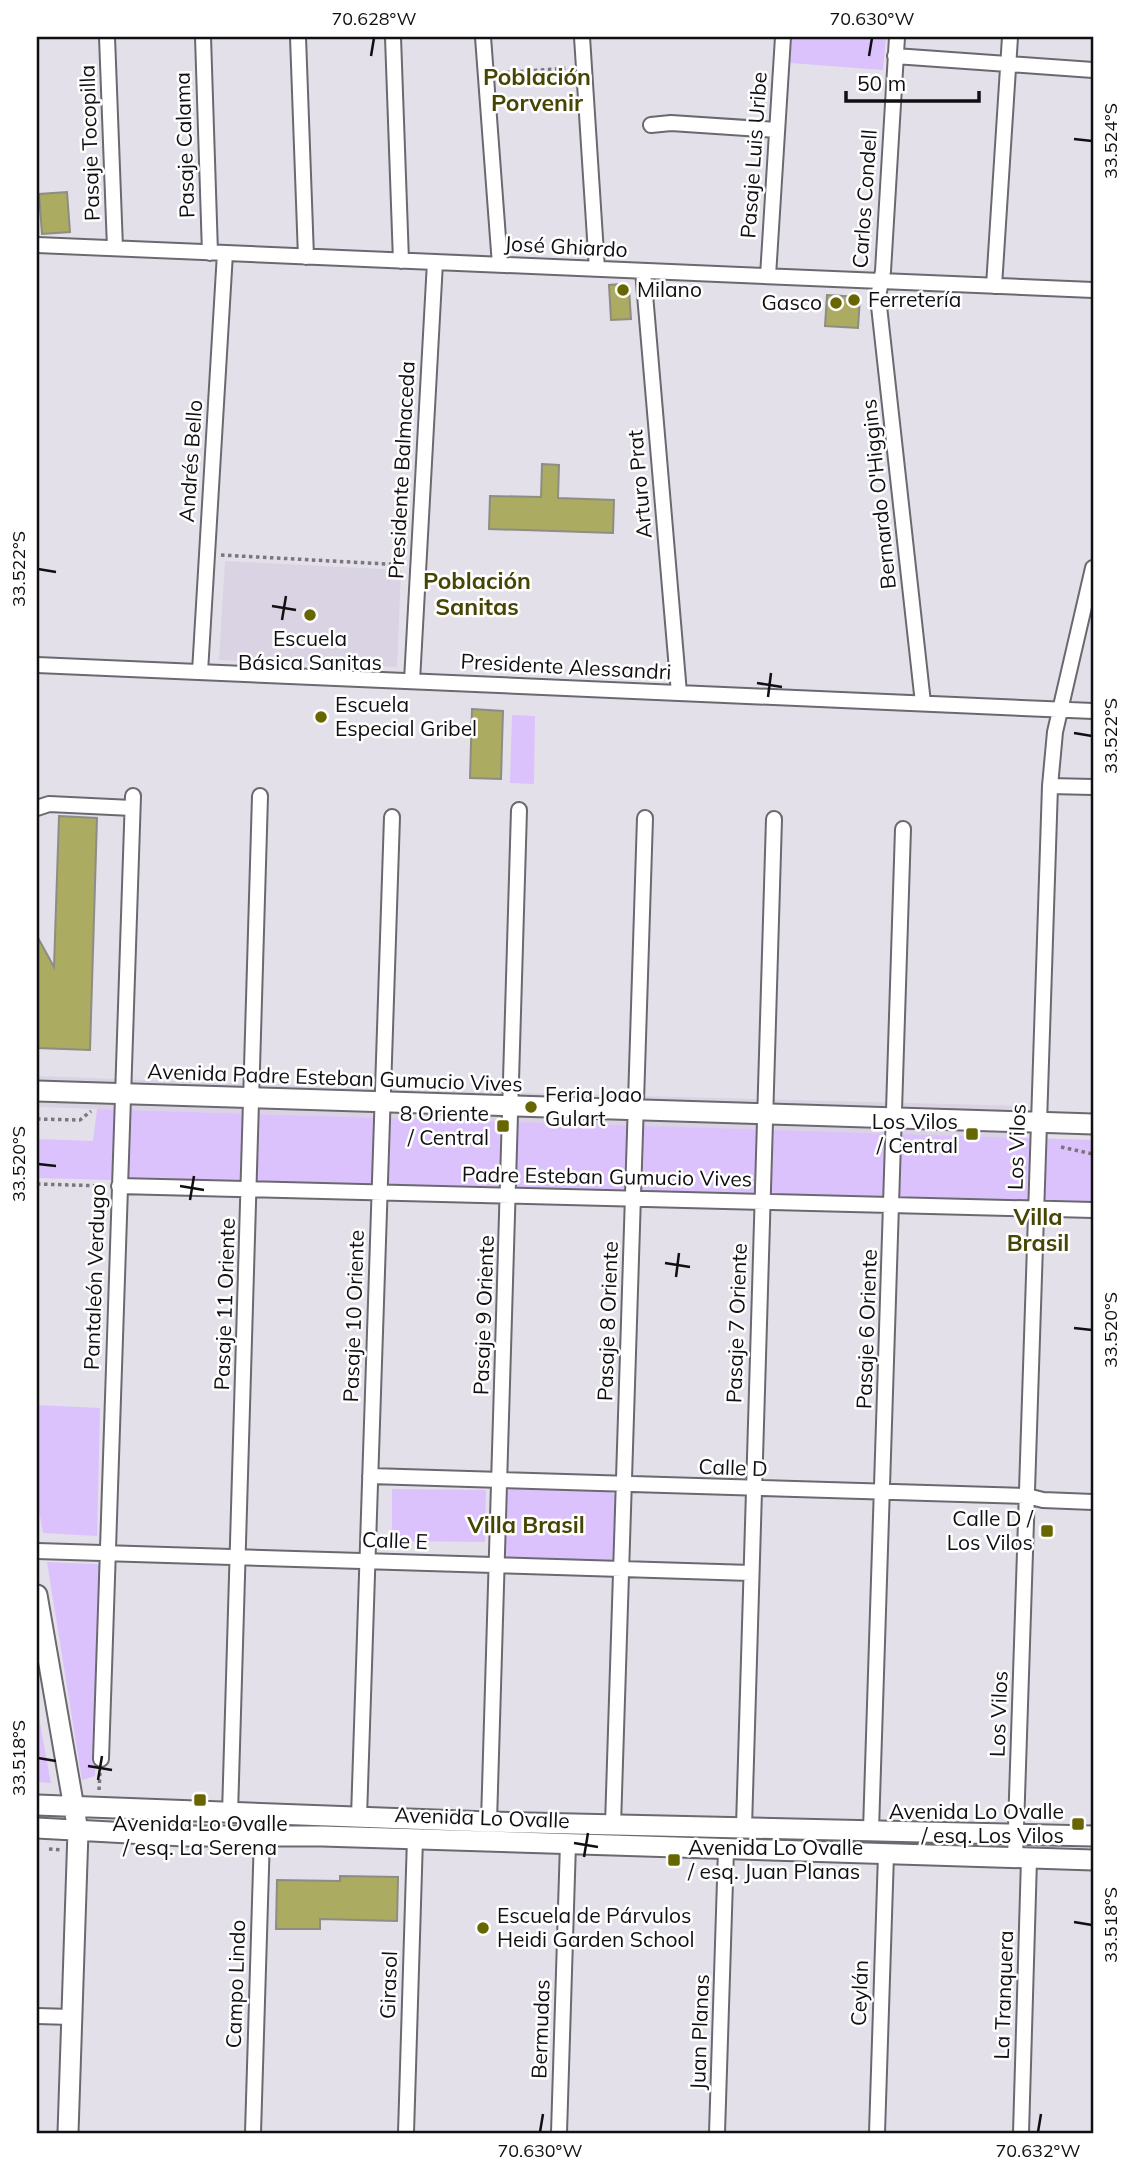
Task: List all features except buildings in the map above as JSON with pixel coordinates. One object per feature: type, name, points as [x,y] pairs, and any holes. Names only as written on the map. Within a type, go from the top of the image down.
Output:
[{"type":"main road","name":"Avenida Padre Esteban Gumucio Vives","points":[[37,1091],[1093,1124]]},
{"type":"main road","points":[[37,1595],[78,1831],[68,2133]]},
{"type":"main road","name":"Avenida Lo Ovalle","points":[[37,1805],[489,1822],[1093,1836]]},
{"type":"main road","name":"Avenida Lo Ovalle","points":[[37,1828],[1093,1860]]},
{"type":"street","name":"Pasaje Tocopilla","points":[[107,37],[115,248]]},
{"type":"street","name":"Pasaje Calama","points":[[203,37],[217,253]]},
{"type":"street","points":[[298,37],[306,257]]},
{"type":"street","points":[[393,37],[401,261]]},
{"type":"street","points":[[483,37],[500,265]]},
{"type":"street","points":[[582,37],[597,269]]},
{"type":"street","name":"Pasaje Luis Uribe","points":[[768,276],[783,37]]},
{"type":"street","name":"Carlos Condell","points":[[881,281],[897,37]]},
{"type":"street","points":[[994,286],[1010,37]]},
{"type":"street","points":[[895,56],[1093,70]]},
{"type":"street","points":[[651,125],[671,123],[777,130]]},
{"type":"street","name":"José Ghiardo","points":[[37,245],[1093,290]]},
{"type":"street","name":"Andrés Bello","points":[[200,672],[217,253]]},
{"type":"street","name":"Presidente Balmaceda","points":[[412,681],[435,262]]},
{"type":"street","name":"Arturo Prat","points":[[643,271],[679,693]]},
{"type":"street","name":"Bernardo O'Higgins","points":[[881,281],[878,307],[923,703]]},
{"type":"street","name":"Los Vilos","points":[[1022,1858],[1016,1834],[1052,747],[1093,570]]},
{"type":"street","name":"Presidente Alessandri","points":[[37,665],[1093,711]]},
{"type":"street","points":[[1050,786],[1093,787]]},
{"type":"street","name":"Pasaje 11 Oriente","points":[[230,1814],[260,796]]},
{"type":"street","name":"Pantaleón Verdugo","points":[[37,808],[49,804],[133,802],[100,1759]]},
{"type":"street","name":"Pasaje 9 Oriente","points":[[489,1822],[519,810]]},
{"type":"street","name":"Pasaje 10 Oriente","points":[[359,1817],[392,817]]},
{"type":"street","name":"Pasaje 8 Oriente","points":[[613,1825],[645,818]]},
{"type":"street","name":"Pasaje 7 Oriente","points":[[744,1827],[774,819]]},
{"type":"street","name":"Pasaje 6 Oriente","points":[[871,1830],[903,829]]},
{"type":"street","name":"Padre Esteban Gumucio Vives","points":[[119,1186],[1093,1210]]},
{"type":"street","name":"Calle D","points":[[370,1476],[1027,1496],[1043,1500],[1093,1502]]},
{"type":"street","name":"Calle E","points":[[37,1551],[751,1573]]},
{"type":"street","name":"Campo Lindo","points":[[253,2133],[262,1836]]},
{"type":"street","name":"Girasol","points":[[405,2133],[415,1838]]},
{"type":"street","name":"Bermudas","points":[[559,2133],[568,1843]]},
{"type":"street","name":"Juan Planas","points":[[718,2133],[726,1849]]},
{"type":"street","name":"Ceylán","points":[[877,2133],[886,1854]]},
{"type":"street","name":"La Tranquera","points":[[1021,2133],[1022,1858]]},
{"type":"street","points":[[37,2016],[71,2017]]},
{"type":"path","points":[[485,74],[584,67]]},
{"type":"path","points":[[206,555],[418,566]]},
{"type":"path","points":[[1060,1147],[1093,1154]]},
{"type":"path","points":[[37,1184],[119,1186]]},
{"type":"shaded area","points":[[792,37],[886,37],[883,70],[790,63]]},
{"type":"shaded area","name":"Escuela Básica Sanitas","points":[[225,561],[401,570],[397,667],[219,660]]},
{"type":"shaded area","points":[[512,715],[535,716],[534,784],[510,783]]},
{"type":"shaded area","name":"Feria Joao Gulart","points":[[37,1076],[451,1091],[1025,1106],[1022,1138],[840,1133],[37,1107]]},
{"type":"shaded area","points":[[97,1109],[1093,1140],[1093,1207],[37,1178],[37,1139],[93,1141]]},
{"type":"shaded area","points":[[37,1405],[100,1408],[97,1536],[43,1533],[37,1499]]},
{"type":"shaded area","points":[[511,1488],[610,1492],[616,1495],[615,1557],[610,1564],[509,1562],[504,1555],[505,1493]]},
{"type":"shaded area","points":[[392,1489],[486,1490],[485,1542],[392,1541]]},
{"type":"shaded area","points":[[47,1562],[97,1564],[101,1567],[95,1776],[82,1780]]},
{"type":"shaded area","points":[[37,1707],[51,1783],[37,1782]]},
{"type":"place","name":"Milano","points":[[623,290]]},
{"type":"place","name":"Ferretería","points":[[854,300]]},
{"type":"place","name":"Gasco","points":[[836,303]]},
{"type":"place","name":"Escuela Básica Sanitas","points":[[310,615]]},
{"type":"place","name":"Escuela Especial Gribel","points":[[321,717]]},
{"type":"place","name":"Feria Joao Gulart","points":[[531,1107]]},
{"type":"place","name":"8 Oriente / Central","points":[[503,1126]]},
{"type":"place","name":"Los Vilos / Central","points":[[972,1134]]},
{"type":"place","name":"Calle D / Los Vilos","points":[[1047,1531]]},
{"type":"place","name":"Avenida Lo Ovalle / esq. La Serena","points":[[200,1800]]},
{"type":"place","name":"Avenida Lo Ovalle / esq. Los Vilos","points":[[1078,1824]]},
{"type":"place","name":"Avenida Lo Ovalle / esq. Juan Planas","points":[[674,1860]]},
{"type":"place","name":"Escuela de Párvulos Heidi Garden School","points":[[483,1928]]},
{"type":"district","name":"Población Porvenir","points":[[537,90]]},
{"type":"district","name":"Población Sanitas","points":[[477,594]]},
{"type":"district","name":"Villa Brasil","points":[[1038,1230]]},
{"type":"district","name":"Villa Brasil","points":[[526,1525]]}]
